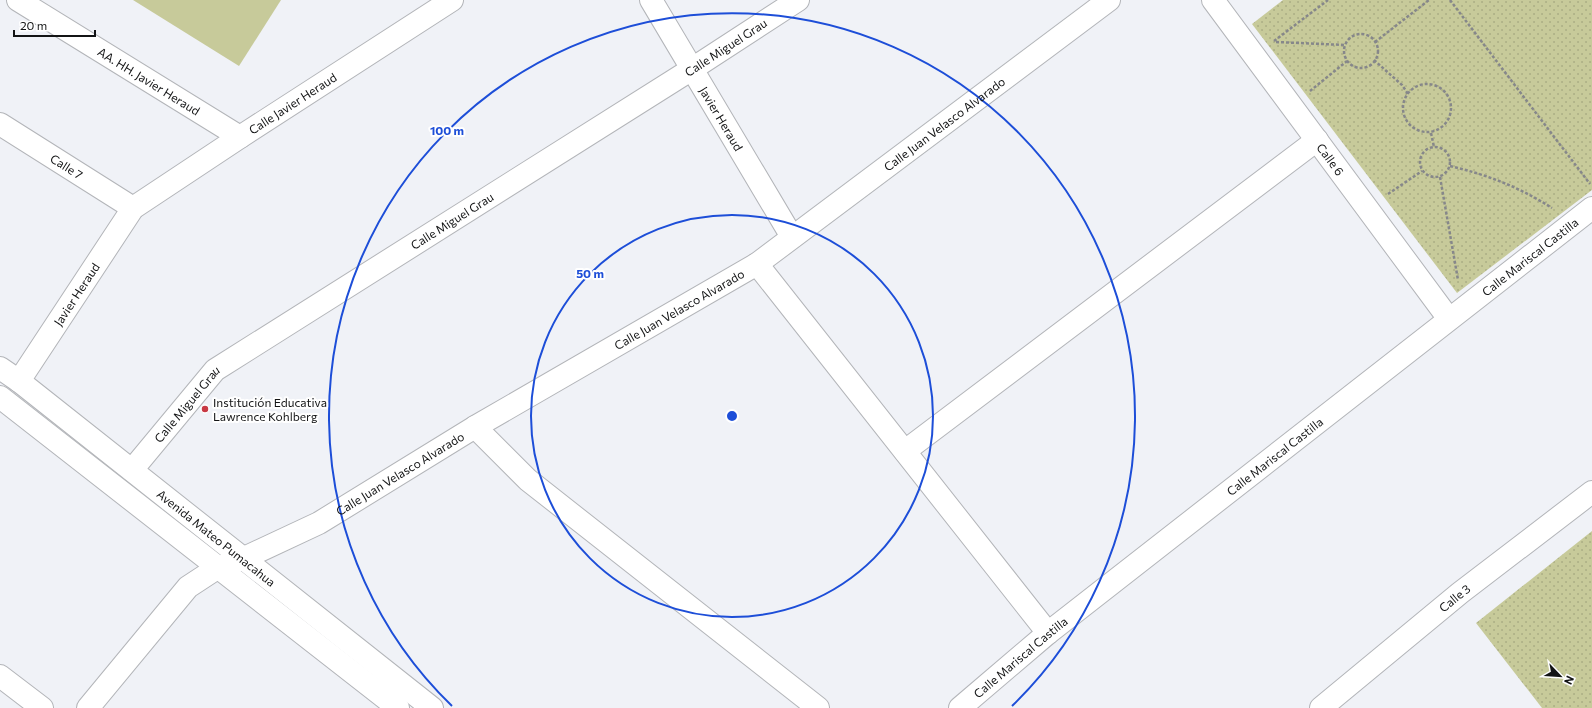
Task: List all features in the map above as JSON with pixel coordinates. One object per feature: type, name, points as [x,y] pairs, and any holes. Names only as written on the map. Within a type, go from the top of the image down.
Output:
[{"type":"street","name":"AA. HH. Javier Heraud","points":[[18,0],[240,137]]},
{"type":"street","name":"Calle Javier Heraud","points":[[133,208],[452,0]]},
{"type":"street","name":"Javier Heraud","points":[[651,0],[792,237]]},
{"type":"street","name":"Calle Miguel Grau","points":[[132,470],[215,370],[692,69],[798,0]]},
{"type":"street","name":"Calle Juan Velasco Alvarado","points":[[217,568],[319,522],[475,427],[757,264],[1109,0]]},
{"type":"street","name":"Calle 6","points":[[1213,0],[1449,319]]},
{"type":"street","name":"Calle 7","points":[[0,124],[133,208]]},
{"type":"street","points":[[906,451],[1317,140]]},
{"type":"street","name":"Javier Heraud","points":[[19,381],[133,208]]},
{"type":"street","name":"Calle Mariscal Castilla","points":[[960,708],[1048,633],[1449,319],[1590,215]]},
{"type":"street","points":[[757,264],[906,451],[1048,633]]},
{"type":"street","name":"Avenida Mateo Pumacahua","points":[[0,368],[19,381],[432,708]]},
{"type":"street","name":"Avenida Mateo Pumacahua","points":[[0,397],[217,568],[385,704]]},
{"type":"street","points":[[475,427],[528,480],[818,708]]},
{"type":"street","name":"Calle 3","points":[[1321,708],[1460,593],[1592,492]]},
{"type":"street","points":[[88,708],[188,587],[217,568]]},
{"type":"street","points":[[0,676],[42,708]]},
{"type":"path","points":[[1273,42],[1328,0]]},
{"type":"path","points":[[1375,42],[1429,0]]},
{"type":"path","points":[[1450,0],[1591,186]]},
{"type":"path","points":[[1356,35],[1367,35],[1375,42],[1377,51],[1374,60],[1368,66],[1359,68],[1354,67],[1347,61],[1344,53],[1345,45],[1351,37],[1356,35]]},
{"type":"path","points":[[1273,42],[1345,45]]},
{"type":"path","points":[[1273,42],[1278,48]]},
{"type":"path","points":[[1374,60],[1402,85],[1408,94]]},
{"type":"path","points":[[1310,91],[1347,61]]},
{"type":"path","points":[[1306,84],[1315,97]]},
{"type":"path","points":[[1426,84],[1441,88],[1450,100],[1452,108],[1451,116],[1447,123],[1441,129],[1425,133],[1417,131],[1410,126],[1403,112],[1403,104],[1408,94],[1418,86],[1426,84]]},
{"type":"path","points":[[1431,132],[1434,147]]},
{"type":"path","points":[[1437,147],[1446,151],[1450,161],[1450,166],[1440,177],[1430,177],[1425,175],[1422,171],[1420,166],[1420,157],[1427,148],[1437,147]]},
{"type":"path","points":[[1450,166],[1500,180],[1530,194],[1558,212]]},
{"type":"path","points":[[1388,194],[1422,171]]},
{"type":"path","points":[[1440,177],[1460,288],[1449,319]]},
{"type":"path","points":[[1384,188],[1393,200]]},
{"type":"green space","points":[[133,0],[281,0],[239,66]]},
{"type":"green space","points":[[1283,0],[1592,0],[1592,190],[1457,293],[1252,24]]},
{"type":"green space","points":[[1592,531],[1592,708],[1542,708],[1476,623]]},
{"type":"place","name":"Institución Educativa Lawrence Kohlberg","points":[[205,409]]}]
